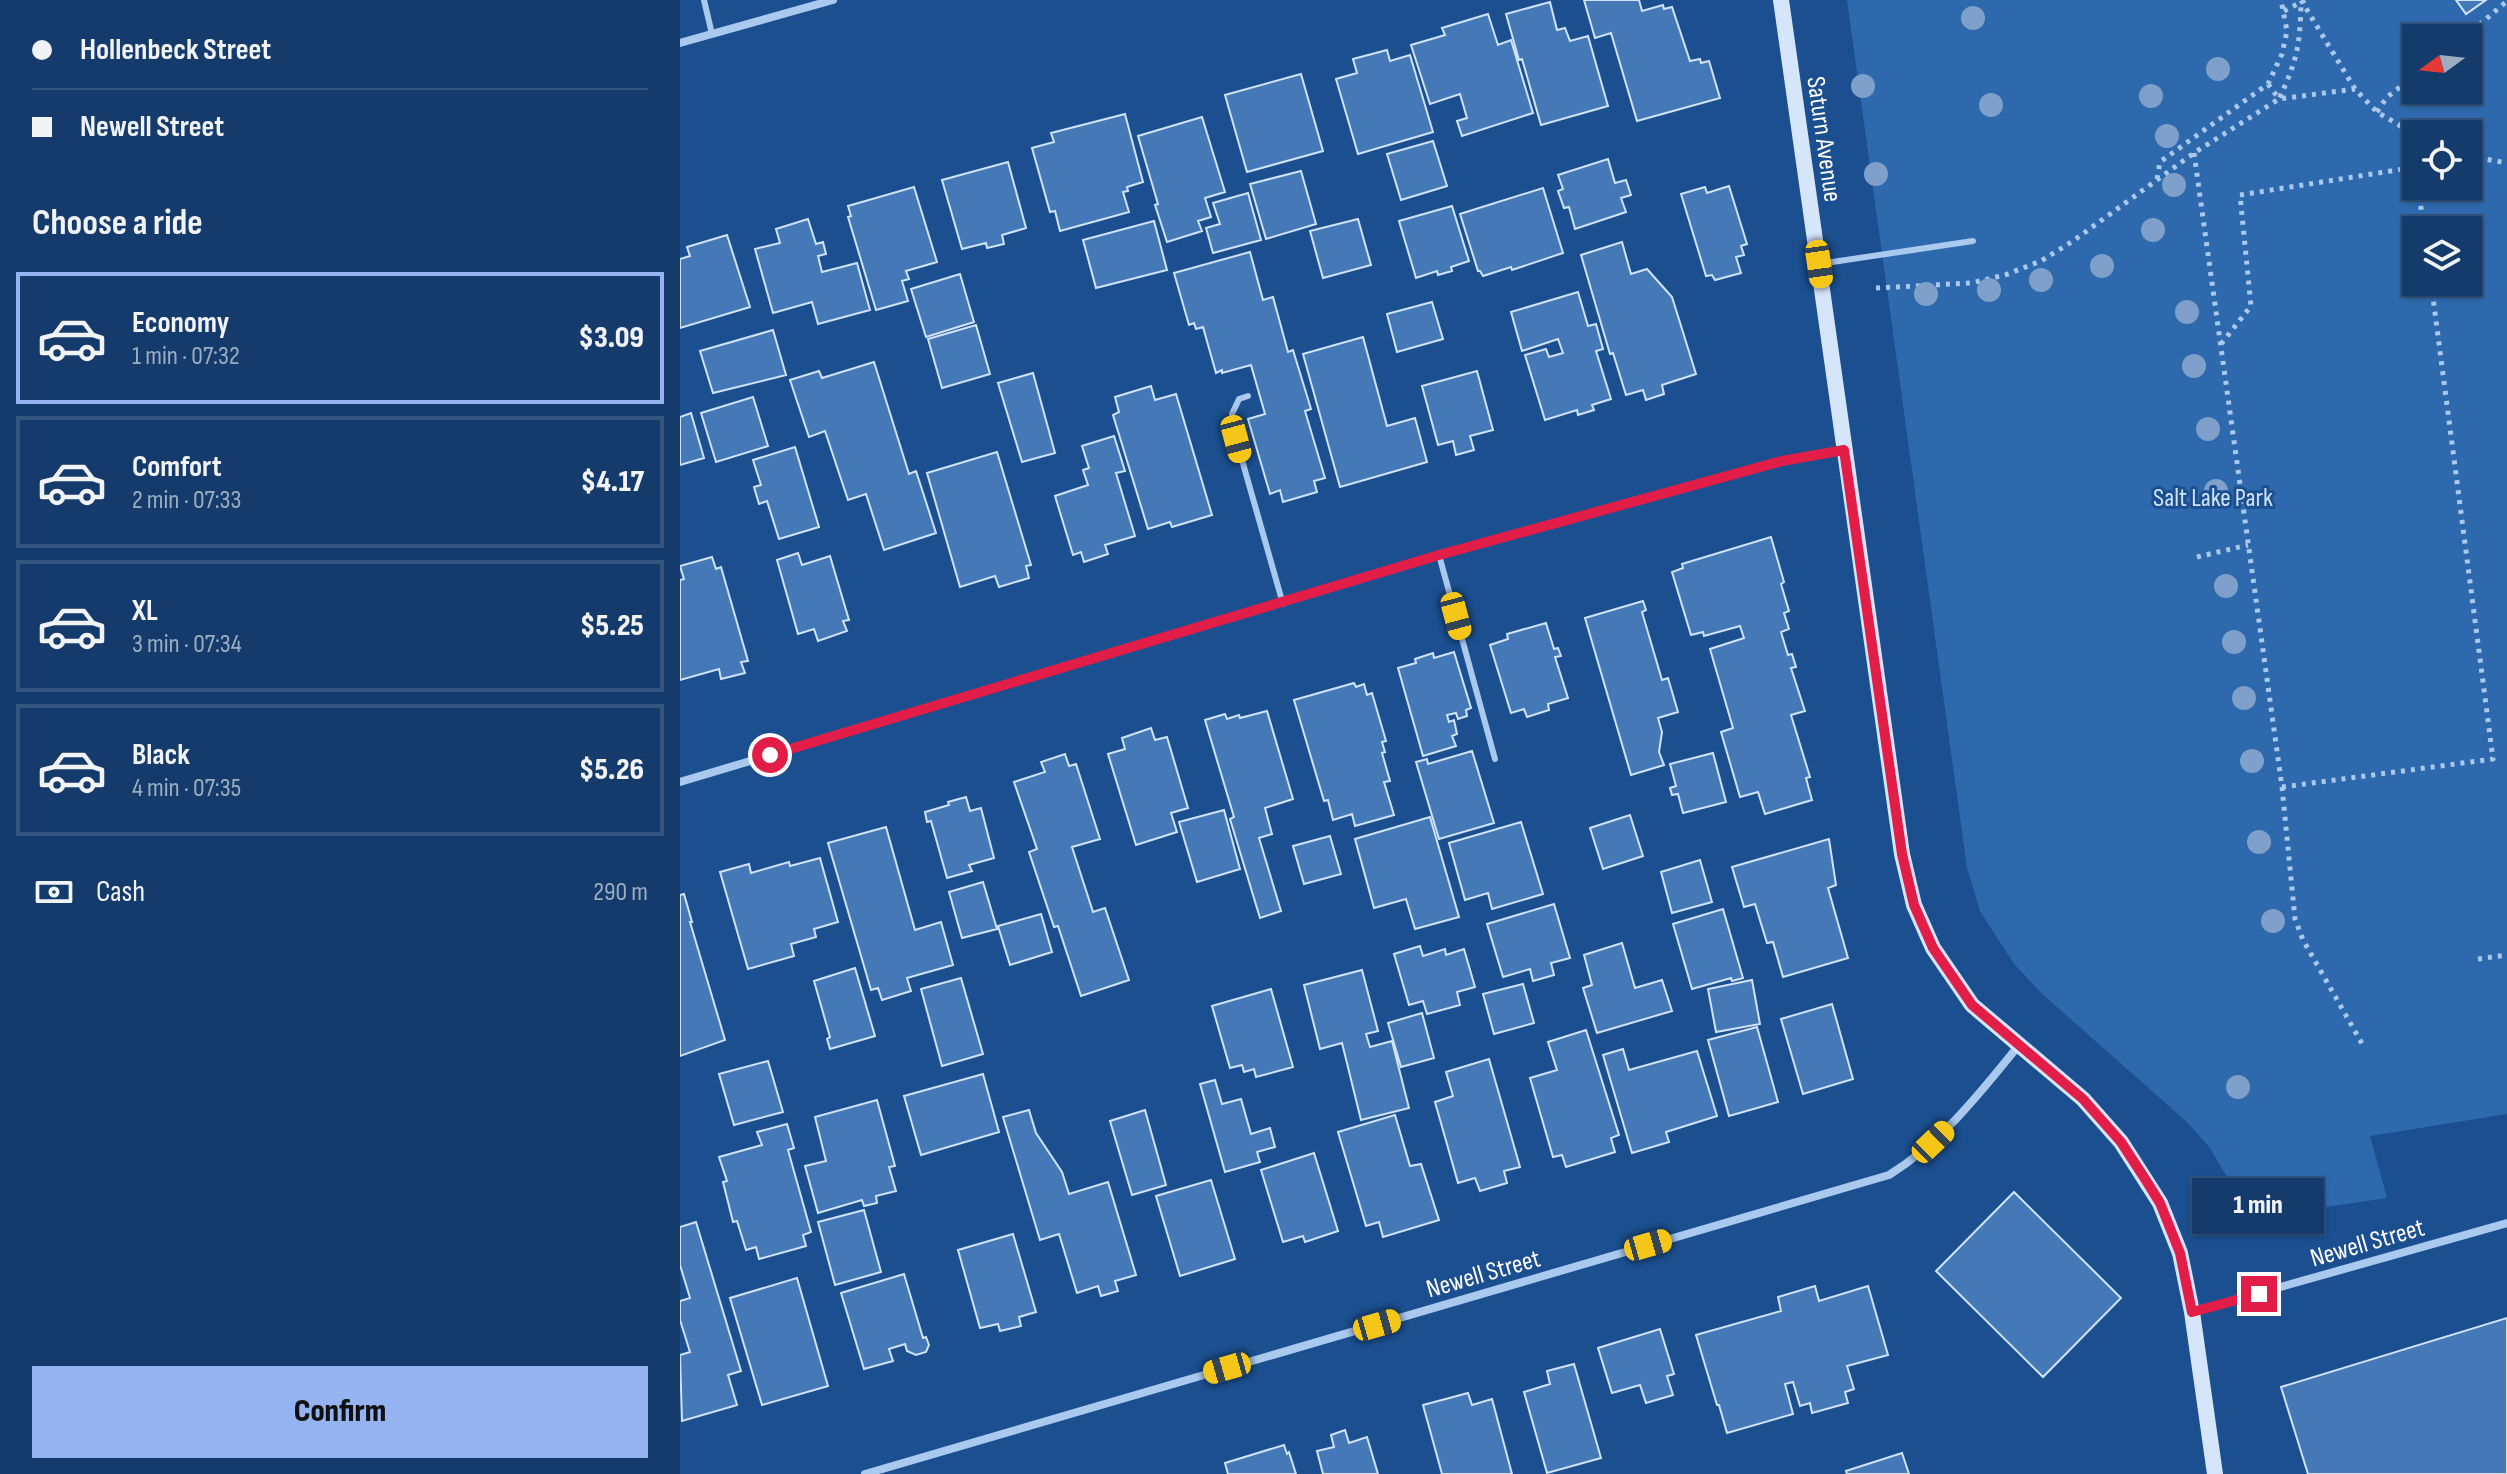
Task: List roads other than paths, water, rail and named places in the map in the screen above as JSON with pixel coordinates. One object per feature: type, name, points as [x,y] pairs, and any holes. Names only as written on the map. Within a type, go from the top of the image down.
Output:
[{"type":"street","points":[[680,43],[833,0]]},
{"type":"street","name":"Saturn Avenue","points":[[1781,0],[1902,854],[1914,905],[1933,948],[1972,1005],[2083,1099],[2121,1142],[2160,1203],[2180,1253],[2192,1312],[2215,1474]]},
{"type":"street","points":[[680,782],[1439,555],[1782,461],[1844,450]]},
{"type":"street","name":"Newell Street","points":[[865,1474],[1889,1175],[1915,1159],[1968,1107],[2019,1045]]},
{"type":"street","name":"Newell Street","points":[[2192,1312],[2507,1223]]},
{"type":"lane","points":[[704,0],[712,34]]},
{"type":"lane","points":[[1819,264],[1973,241]]},
{"type":"lane","points":[[1248,396],[1239,399],[1232,414],[1236,439],[1283,604]]},
{"type":"lane","points":[[1439,555],[1495,759]]},
{"type":"park label","name":"Salt Lake Park","points":[[2213,497]]}]
